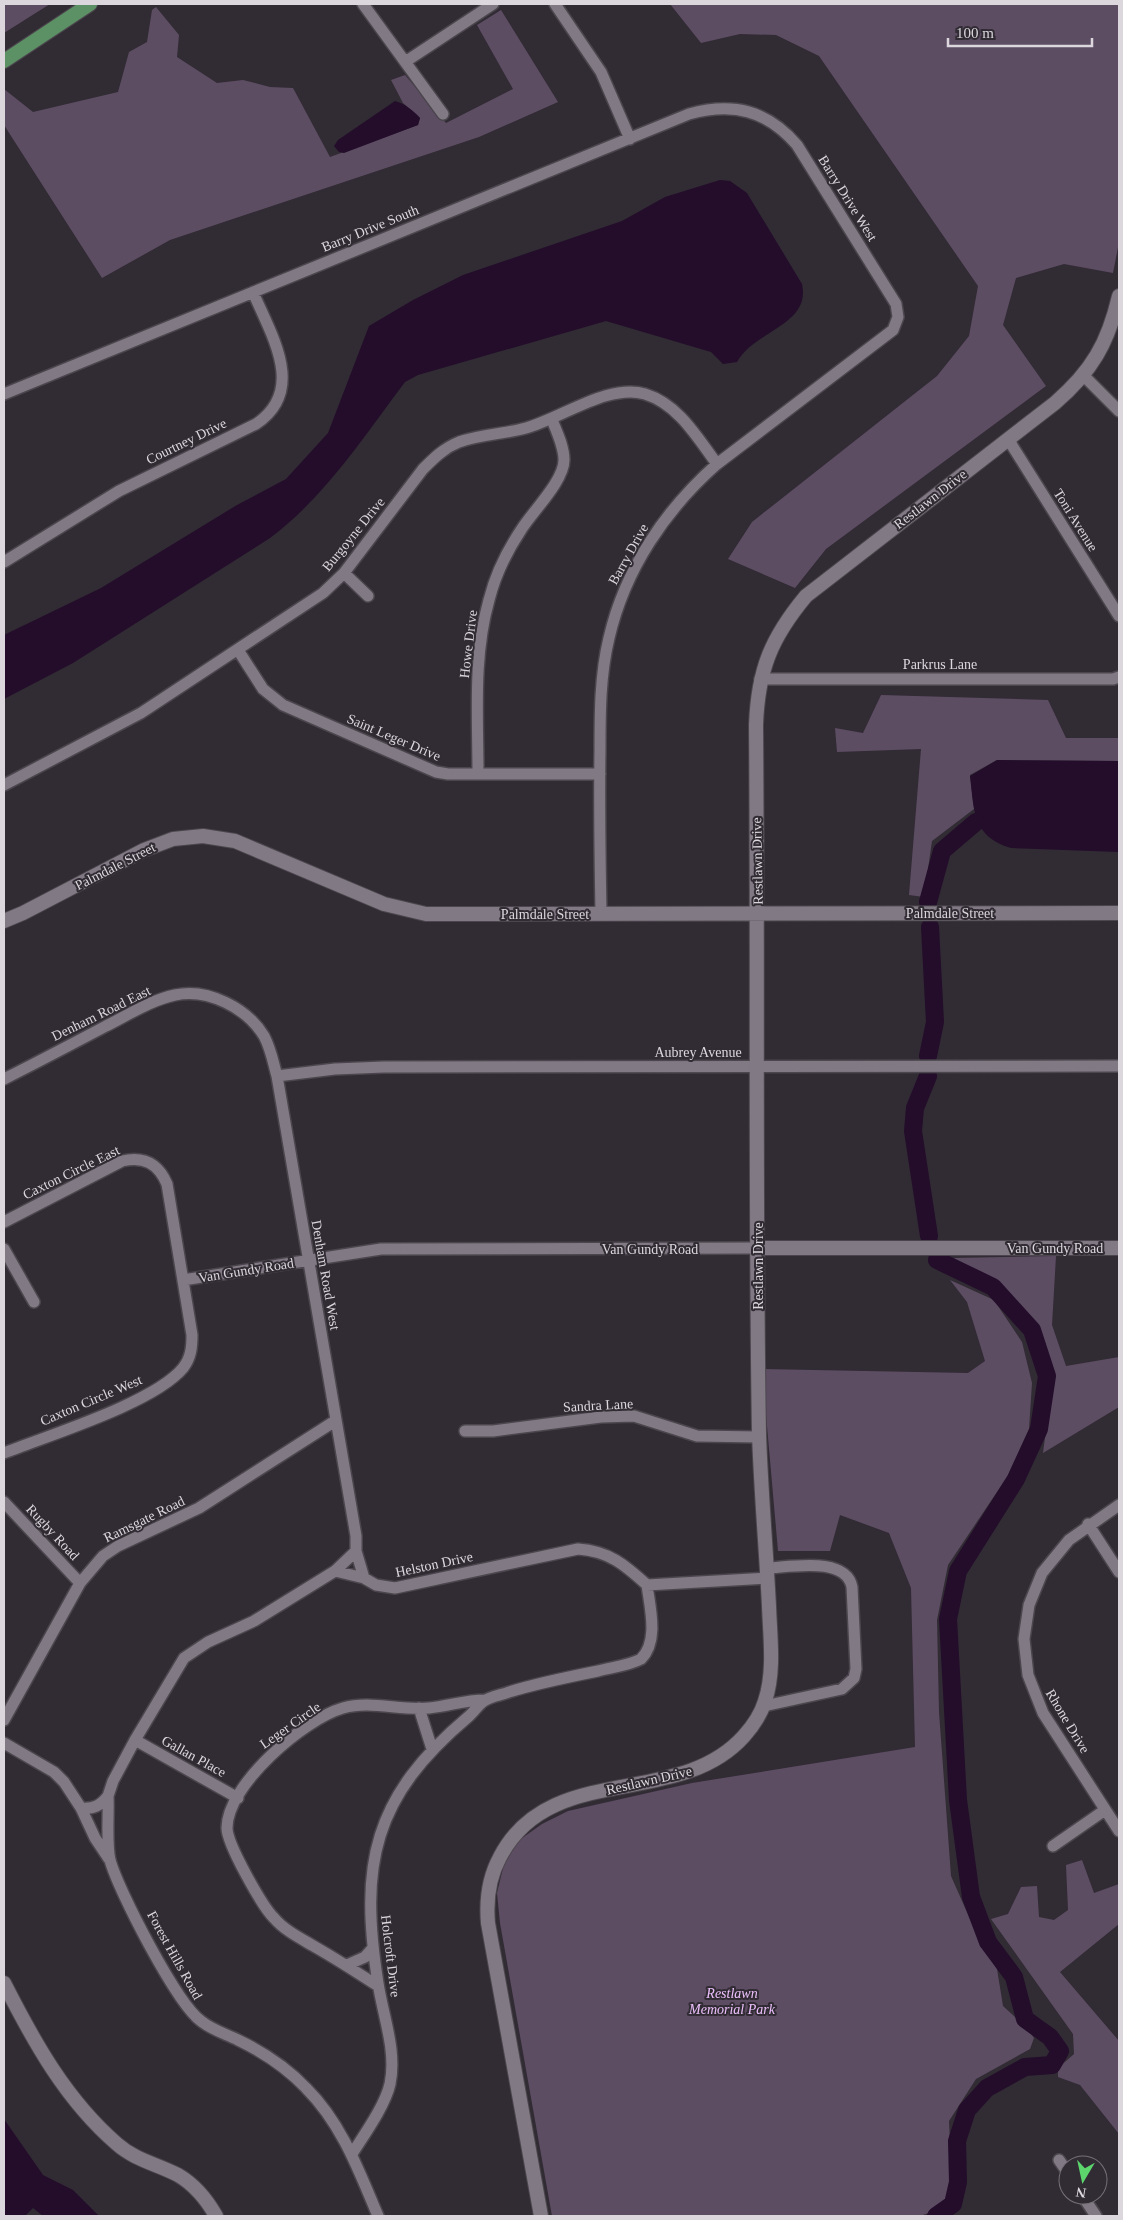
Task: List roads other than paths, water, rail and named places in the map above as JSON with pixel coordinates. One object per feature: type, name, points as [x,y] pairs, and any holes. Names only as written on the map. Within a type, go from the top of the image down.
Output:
[{"type":"main road","points":[[4,61],[90,4]]},
{"type":"street","points":[[363,4],[443,114]]},
{"type":"street","points":[[405,62],[492,4]]},
{"type":"street","points":[[555,4],[601,72],[630,139]]},
{"type":"street","name":"Barry Drive South","points":[[4,394],[689,114],[708,109],[723,108],[752,112]]},
{"type":"street","name":"Barry Drive West","points":[[752,112],[778,126],[797,145],[896,304],[898,316]]},
{"type":"street","name":"Courtney Drive","points":[[4,562],[119,491],[256,424],[272,410],[282,388],[282,362],[253,292]]},
{"type":"street","name":"Restlawn Drive","points":[[541,2216],[488,1918],[488,1896],[496,1864],[513,1836],[541,1811],[575,1797],[682,1775],[702,1767],[734,1746],[756,1721],[764,1706],[768,1690],[771,1664],[759,1437],[756,725],[760,680],[773,643],[806,596],[1055,403],[1084,376],[1108,334],[1119,296]]},
{"type":"street","name":"Barry Drive","points":[[600,914],[600,698],[608,639],[622,594],[647,546],[668,515],[694,484],[717,464],[893,330],[898,316]]},
{"type":"street","points":[[1084,376],[1119,411]]},
{"type":"street","name":"Burgoyne Drive","points":[[4,785],[142,712],[322,593],[344,573],[423,469],[436,456],[459,442],[524,429],[552,420],[605,396],[622,392],[644,393],[660,400],[675,410],[717,464]]},
{"type":"street","name":"Howe Drive","points":[[478,774],[478,672],[483,623],[489,597],[506,556],[520,531],[562,471],[564,452],[552,420]]},
{"type":"street","name":"Toni Avenue","points":[[1008,439],[1119,616]]},
{"type":"street","points":[[344,573],[368,596]]},
{"type":"street","name":"Saint Leger Drive","points":[[238,650],[263,689],[283,705],[436,772],[600,774]]},
{"type":"street","name":"Parkrus Lane","points":[[760,680],[1113,679],[1119,677]]},
{"type":"street","name":"Palmdale Street","points":[[4,921],[144,850],[173,839],[204,836],[235,841],[384,904],[426,914],[1119,913]]},
{"type":"street","name":"Denham Road East","points":[[4,1079],[148,1004],[175,995],[201,995],[230,1004],[242,1013]]},
{"type":"street","name":"Denham Road West","points":[[242,1013],[263,1035],[271,1051],[356,1536],[356,1551]]},
{"type":"street","name":"Aubrey Avenue","points":[[276,1076],[335,1069],[384,1067],[1119,1066]]},
{"type":"street","name":"Caxton Circle East","points":[[4,1222],[122,1160],[132,1158],[153,1164]]},
{"type":"street","name":"Caxton Circle West","points":[[4,1453],[116,1409],[149,1393],[178,1373],[184,1366],[192,1348],[192,1335],[167,1184],[162,1172],[153,1164]]},
{"type":"street","name":"Van Gundy Road","points":[[183,1280],[381,1249],[1119,1248]]},
{"type":"street","points":[[4,1249],[34,1302]]},
{"type":"street","name":"Sandra Lane","points":[[465,1431],[493,1431],[601,1417],[634,1416],[697,1436],[759,1437]]},
{"type":"street","name":"Ramsgate Road","points":[[4,1720],[80,1583],[91,1568],[118,1546],[199,1508],[336,1421]]},
{"type":"street","name":"Rugby Road","points":[[4,1502],[80,1583]]},
{"type":"street","name":"Rhone Drive","points":[[1119,1505],[1088,1524],[1069,1540],[1042,1573],[1029,1605],[1024,1639],[1028,1675],[1043,1713],[1119,1831]]},
{"type":"street","points":[[1088,1524],[1119,1572]]},
{"type":"street","name":"Helston Drive","points":[[334,1572],[364,1578],[376,1585],[395,1588],[578,1549],[596,1551],[612,1556],[647,1585]]},
{"type":"street","points":[[81,1808],[92,1809],[101,1804],[108,1796],[113,1781],[175,1670],[194,1650],[254,1621],[334,1572],[356,1551],[364,1578]]},
{"type":"street","points":[[647,1585],[828,1566],[844,1572],[851,1581],[852,1587],[856,1669],[854,1678],[842,1689],[764,1706]]},
{"type":"street","name":"Holcroft Drive","points":[[352,2154],[386,2096],[392,2074],[392,2058],[378,1986],[370,1930],[370,1889],[379,1838],[396,1798],[415,1769],[432,1749],[485,1700],[531,1686],[641,1659],[650,1647],[652,1638],[647,1585]]},
{"type":"street","name":"Leger Circle","points":[[378,1986],[347,1965],[287,1930],[272,1917],[264,1906],[228,1835],[228,1820],[238,1798],[255,1770],[299,1732],[328,1715],[341,1709],[366,1704],[419,1708],[465,1700],[485,1700]]},
{"type":"street","points":[[419,1708],[432,1749]]},
{"type":"street","name":"Gallan Place","points":[[135,1740],[238,1798]]},
{"type":"street","points":[[4,1743],[54,1772],[64,1782],[81,1808],[95,1838],[110,1860]]},
{"type":"street","name":"Forest Hills Road","points":[[108,1796],[110,1860],[120,1886],[186,2007],[202,2023],[260,2051],[288,2071],[323,2107],[352,2154],[378,2216]]},
{"type":"street","points":[[1054,1846],[1106,1810]]},
{"type":"street","points":[[347,1965],[365,1957],[373,1948]]},
{"type":"street","points":[[4,1983],[53,2072],[106,2133],[129,2154],[189,2182],[205,2198],[216,2216]]},
{"type":"street","points":[[1089,2205],[1096,2216]]},
{"type":"waterway","points":[[928,902],[942,851],[976,822]]},
{"type":"waterway","points":[[928,1056],[935,1022],[930,927]]},
{"type":"waterway","points":[[928,1076],[915,1108],[913,1131],[929,1236]]},
{"type":"waterway","points":[[936,2216],[953,2204],[958,2182],[957,2141],[967,2110],[987,2088],[1025,2067],[1052,2065],[1060,2051],[1050,2037],[1025,2019],[1014,1977],[988,1942],[971,1897],[958,1800],[948,1619],[958,1571],[1016,1479],[1039,1429],[1047,1376],[1032,1330],[993,1287],[937,1260]]},
{"type":"park label","name":"Restlawn Memorial Park","points":[[732,2002]]}]
